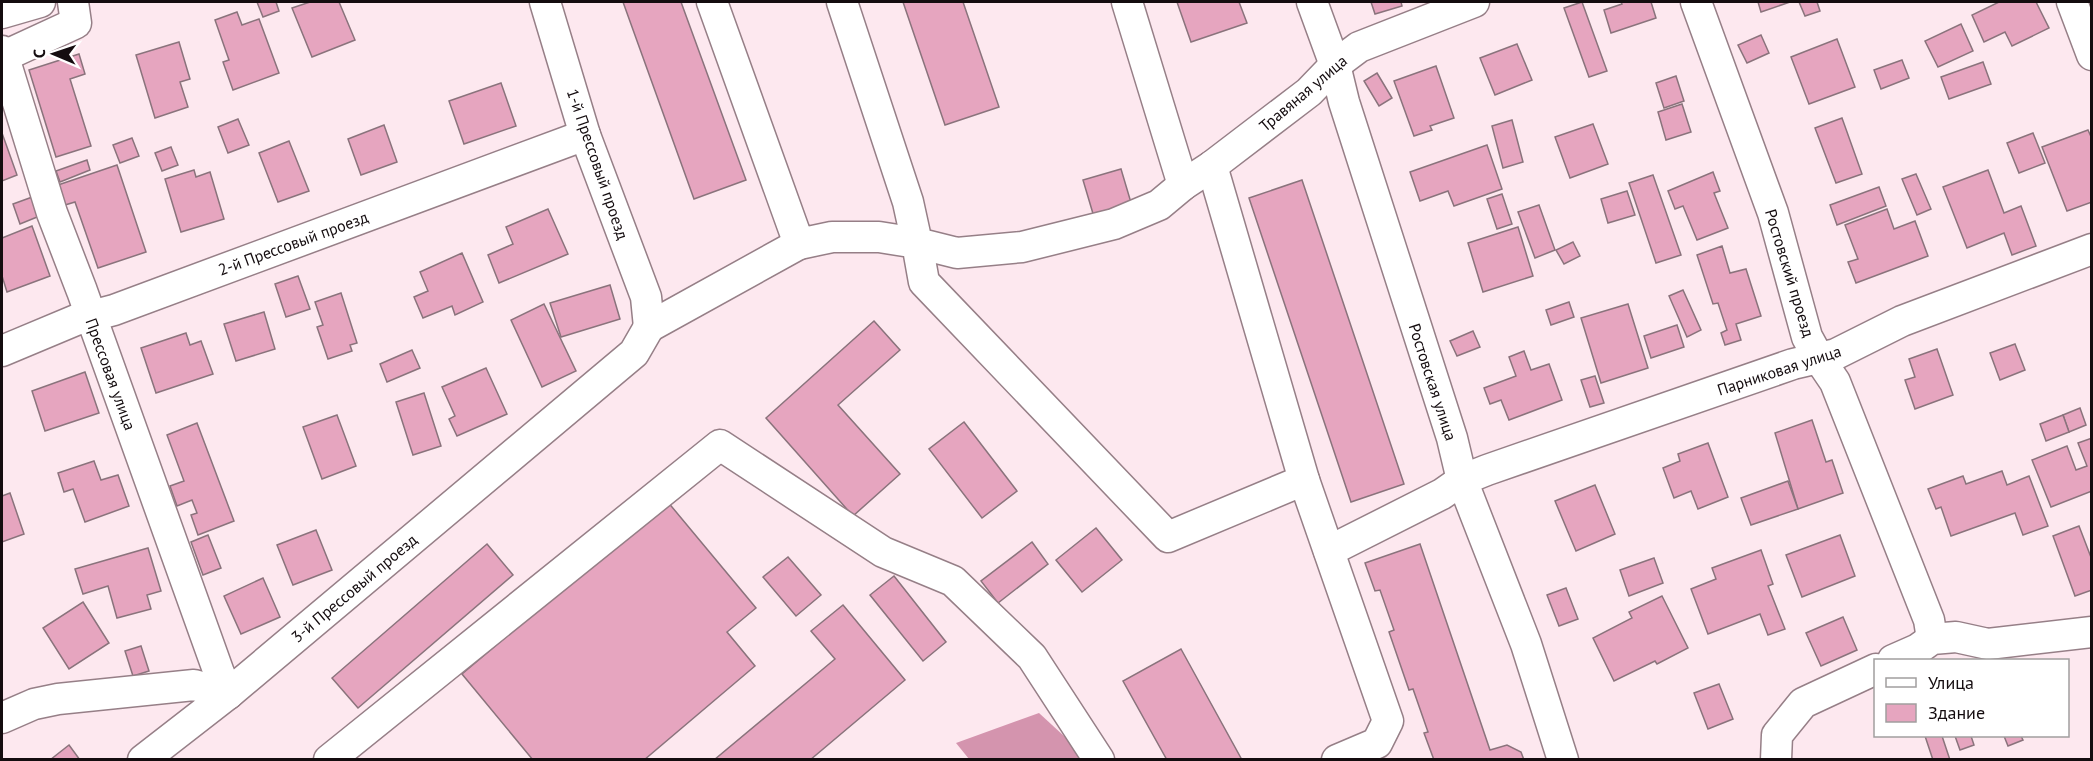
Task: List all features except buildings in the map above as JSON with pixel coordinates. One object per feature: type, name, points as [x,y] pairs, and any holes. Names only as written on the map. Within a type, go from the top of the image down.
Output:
[{"type":"street","points":[[2,13],[40,2]]},
{"type":"street","points":[[2,55],[76,23],[73,2]]},
{"type":"street","name":"1-й Прессовый проезд","points":[[545,2],[585,135],[646,297],[649,327]]},
{"type":"street","points":[[712,2],[799,244]]},
{"type":"street","points":[[842,2],[908,202],[924,282],[1168,537],[1304,480]]},
{"type":"street","points":[[1127,2],[1183,185]]},
{"type":"street","name":"Ростовская улица","points":[[1312,2],[1335,65],[1344,102],[1452,438],[1462,480],[1526,644],[1563,759]]},
{"type":"street","name":"Травяная улица","points":[[649,327],[799,244],[832,237],[879,237],[917,243],[957,254],[1022,247],[1114,224],[1159,205],[1309,92],[1335,65],[1359,47],[1474,2]]},
{"type":"street","name":"Ростовский проезд","points":[[1696,2],[1773,213],[1807,337],[1835,382],[1929,620],[1932,639]]},
{"type":"street","points":[[2072,2],[2091,55]]},
{"type":"street","name":"Прессовая улица","points":[[2,55],[52,213],[228,694]]},
{"type":"street","name":"2-й Прессовый проезд","points":[[2,351],[76,320],[114,310],[585,135]]},
{"type":"street","points":[[1212,166],[1304,480],[1388,721],[1377,743],[1337,759]]},
{"type":"street","name":"Парниковая улица","points":[[1329,551],[1442,495],[1462,480],[1736,384],[1818,357],[1836,354],[1902,321],[2091,249]]},
{"type":"street","name":"3-й Прессовый проезд","points":[[143,759],[228,694],[634,353],[649,327]]},
{"type":"street","points":[[329,759],[720,446],[883,552],[953,581],[1032,657],[1099,759]]},
{"type":"street","points":[[1895,659],[1918,649],[1932,639],[1956,637],[1988,644],[2091,632]]},
{"type":"street","points":[[1776,759],[1777,735],[1803,703],[1874,669]]},
{"type":"street","points":[[2,718],[34,704],[57,699],[194,685],[228,694]]},
{"type":"shaded area","points":[[1039,713],[1089,759],[969,759],[956,743]]}]
